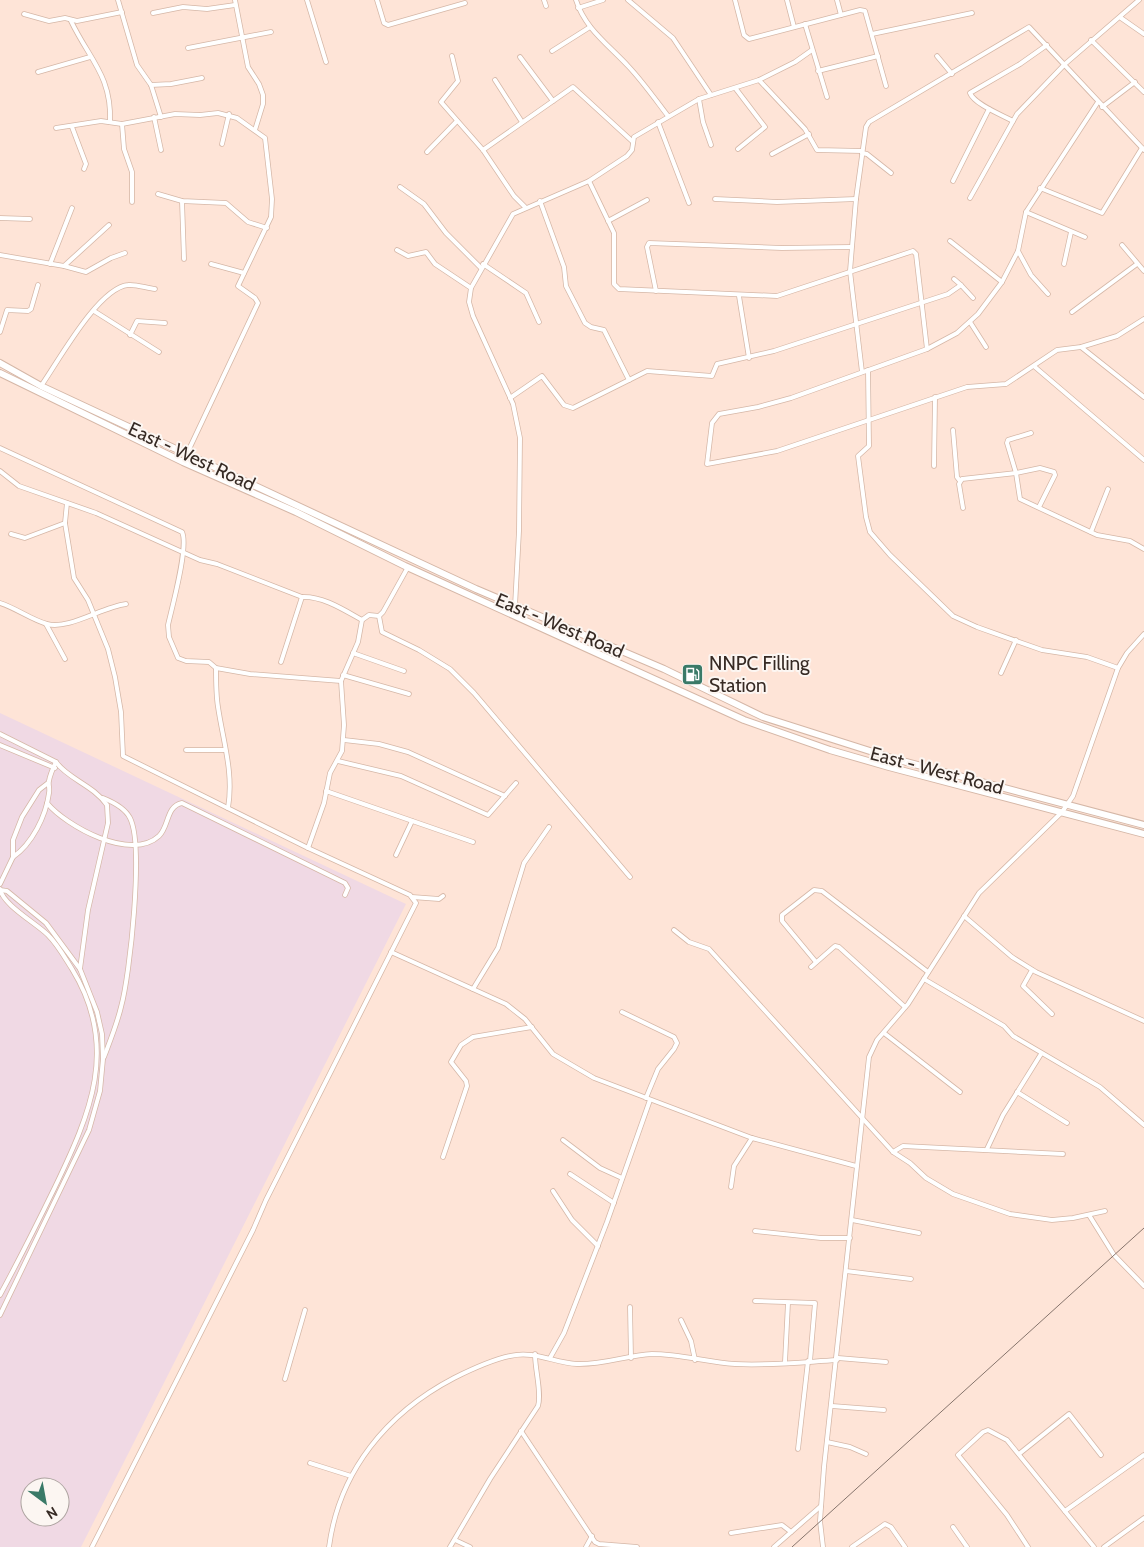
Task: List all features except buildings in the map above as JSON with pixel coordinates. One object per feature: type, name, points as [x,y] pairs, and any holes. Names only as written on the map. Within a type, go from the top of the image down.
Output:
[{"type":"main road","name":"East - West Road","points":[[0,363],[41,386],[514,606],[610,645],[781,723],[895,759],[1144,825]]},
{"type":"main road","name":"East - West Road","points":[[0,372],[183,462],[296,512],[408,567],[698,700],[780,733],[889,768],[1144,834]]},
{"type":"street","points":[[118,0],[136,66],[151,85],[161,117]]},
{"type":"street","points":[[235,0],[241,40],[248,67],[263,94],[263,104],[255,130]]},
{"type":"street","points":[[307,0],[326,62]]},
{"type":"street","points":[[377,0],[384,23],[388,25],[465,3]]},
{"type":"street","points":[[544,0],[546,6]]},
{"type":"street","points":[[576,0],[578,8],[590,27],[630,68],[668,116]]},
{"type":"street","points":[[578,8],[603,0]]},
{"type":"street","points":[[628,0],[674,40],[711,95]]},
{"type":"street","points":[[735,0],[746,38],[865,10],[886,86]]},
{"type":"street","points":[[787,0],[794,26]]},
{"type":"street","points":[[837,0],[841,15]]},
{"type":"street","points":[[970,198],[1013,121],[1065,64],[1091,40],[1121,18],[1139,0]]},
{"type":"street","points":[[153,13],[183,7],[207,9],[236,5]]},
{"type":"street","points":[[70,21],[122,12]]},
{"type":"street","points":[[872,34],[972,13]]},
{"type":"street","points":[[24,14],[43,20],[66,18],[70,21],[90,57],[98,65],[107,90],[110,122]]},
{"type":"street","points":[[1121,18],[1144,34]]},
{"type":"street","points":[[805,24],[827,97]]},
{"type":"street","points":[[552,51],[590,27]]},
{"type":"street","points":[[862,372],[850,271],[856,199],[866,127],[869,122],[1031,27],[1102,107],[1143,149],[1102,213],[1040,188]]},
{"type":"street","points":[[188,48],[241,40],[271,32]]},
{"type":"street","points":[[1091,40],[1144,92]]},
{"type":"street","points":[[1013,121],[989,109],[971,96],[970,93],[1020,64],[1047,45]]},
{"type":"street","points":[[632,141],[658,122],[700,99],[736,89],[759,80],[795,62],[812,50]]},
{"type":"street","points":[[452,56],[458,81],[441,102],[483,150],[514,196],[525,207]]},
{"type":"street","points":[[818,71],[878,56]]},
{"type":"street","points":[[937,56],[952,74]]},
{"type":"street","points":[[38,72],[90,57]]},
{"type":"street","points":[[520,57],[554,101]]},
{"type":"street","points":[[151,85],[171,84],[202,78]]},
{"type":"street","points":[[495,80],[522,122]]},
{"type":"street","points":[[759,80],[809,134],[817,150],[862,152],[891,173]]},
{"type":"street","points":[[1102,107],[1134,82]]},
{"type":"street","points":[[483,150],[554,101],[569,88],[574,87],[632,141],[632,150],[627,156],[589,181],[525,207],[513,214],[471,288],[469,302],[473,316],[517,418],[521,452],[518,563],[514,606]]},
{"type":"street","points":[[736,89],[765,127],[738,149]]},
{"type":"street","points":[[700,99],[703,122],[711,144]]},
{"type":"street","points":[[1098,102],[1026,212],[1018,251],[1002,282],[970,322],[957,333],[927,349],[791,398],[758,407],[719,414],[712,423],[707,464],[777,451],[967,386],[1006,384],[1034,367],[1056,350],[1081,347],[1123,334],[1144,319]]},
{"type":"street","points":[[953,181],[989,109]]},
{"type":"street","points":[[56,128],[102,121],[122,124],[175,114],[229,114],[255,130],[265,140],[271,182],[272,212],[267,228],[238,284],[239,288],[255,298],[258,304],[183,462]]},
{"type":"street","points":[[222,144],[229,114]]},
{"type":"street","points":[[154,117],[161,150]]},
{"type":"street","points":[[427,152],[457,121]]},
{"type":"street","points":[[658,122],[689,203]]},
{"type":"street","points":[[122,124],[124,149],[132,172],[132,202]]},
{"type":"street","points":[[72,127],[86,164],[84,169]]},
{"type":"street","points":[[772,154],[809,134]]},
{"type":"street","points":[[589,181],[615,239],[616,288],[712,292],[740,296],[783,295],[850,271],[915,251],[923,301],[927,349]]},
{"type":"street","points":[[400,187],[424,204],[446,233],[482,266],[526,293],[539,322]]},
{"type":"street","points":[[158,194],[182,201],[226,203],[248,222],[267,228]]},
{"type":"street","points":[[715,199],[777,202],[856,199]]},
{"type":"street","points":[[608,221],[647,200]]},
{"type":"street","points":[[182,201],[184,259]]},
{"type":"street","points":[[540,201],[564,267],[566,286],[585,322],[591,327],[604,330],[629,380]]},
{"type":"street","points":[[50,264],[72,208]]},
{"type":"street","points":[[1026,212],[1085,237]]},
{"type":"street","points":[[0,218],[30,220]]},
{"type":"street","points":[[64,266],[109,225]]},
{"type":"street","points":[[1064,264],[1071,232]]},
{"type":"street","points":[[950,241],[1002,282]]},
{"type":"street","points":[[656,291],[647,247],[649,243],[782,248],[851,248]]},
{"type":"street","points":[[1122,245],[1136,264],[1144,271]]},
{"type":"street","points":[[397,250],[408,256],[424,251],[441,269],[471,288]]},
{"type":"street","points":[[1018,251],[1031,275],[1048,294]]},
{"type":"street","points":[[0,255],[88,272],[111,258],[125,253]]},
{"type":"street","points":[[211,264],[244,272]]},
{"type":"street","points":[[1072,312],[1136,264]]},
{"type":"street","points":[[954,279],[973,298]]},
{"type":"street","points":[[41,386],[79,328],[102,300],[120,287],[131,284],[154,289]]},
{"type":"street","points":[[0,332],[7,310],[28,311],[31,309],[38,285]]},
{"type":"street","points":[[510,398],[542,376],[564,405],[573,408],[649,370],[712,376],[717,364],[774,351],[948,294],[961,286]]},
{"type":"street","points":[[740,296],[749,358]]},
{"type":"street","points":[[94,311],[159,352]]},
{"type":"street","points":[[130,334],[137,321],[165,323]]},
{"type":"street","points":[[970,322],[986,347]]},
{"type":"street","points":[[1081,347],[1144,397]]},
{"type":"street","points":[[1034,367],[1144,460]]},
{"type":"street","points":[[868,370],[868,446],[858,456],[866,517],[870,532],[905,572],[952,616],[992,633],[1042,650],[1087,657],[1118,668]]},
{"type":"street","points":[[934,466],[935,397]]},
{"type":"street","points":[[953,430],[957,477],[960,481],[963,508]]},
{"type":"street","points":[[1031,433],[1008,440],[1007,444],[1016,473],[1020,499],[1091,532],[1130,541],[1144,549]]},
{"type":"street","points":[[0,448],[182,532],[184,537],[183,552],[168,625],[169,637],[181,660],[208,662],[216,668],[250,674],[341,681]]},
{"type":"street","points":[[960,481],[970,477],[1016,473],[1040,468],[1054,472],[1055,475],[1040,507]]},
{"type":"street","points":[[0,471],[19,486],[96,513],[183,552],[302,598],[311,597],[328,603],[362,620]]},
{"type":"street","points":[[1091,532],[1108,490]]},
{"type":"street","points":[[66,503],[65,523],[74,578],[86,595],[108,649],[116,677],[121,712],[123,756],[308,848],[412,897],[439,899],[443,896]]},
{"type":"street","points":[[11,534],[25,538],[65,523]]},
{"type":"street","points":[[408,567],[379,616],[382,632],[447,667],[474,693],[630,877]]},
{"type":"street","points":[[281,662],[302,598]]},
{"type":"street","points":[[0,603],[46,624],[66,623],[93,615],[104,609],[126,604]]},
{"type":"street","points":[[308,848],[330,773],[341,757],[344,740],[341,681],[358,642],[362,620],[369,615],[379,616]]},
{"type":"street","points":[[46,624],[65,659]]},
{"type":"street","points":[[823,1546],[821,1506],[869,1057],[884,1033],[924,979],[979,894],[1068,805],[1077,786],[1118,668],[1127,652],[1144,634]]},
{"type":"street","points":[[1001,673],[1016,640]]},
{"type":"street","points":[[353,653],[404,671]]},
{"type":"street","points":[[216,668],[217,705],[230,771],[228,808]]},
{"type":"street","points":[[343,675],[409,694]]},
{"type":"street","points":[[0,734],[56,762],[59,767],[87,784],[101,797],[108,810],[105,839],[88,910],[80,969]]},
{"type":"street","points":[[344,740],[379,744],[408,752],[505,796]]},
{"type":"street","points":[[0,745],[53,769],[59,767]]},
{"type":"street","points":[[186,750],[225,750]]},
{"type":"street","points":[[338,761],[401,776],[488,814],[516,784]]},
{"type":"street","points":[[0,884],[13,857],[31,839],[47,803],[48,783],[56,762]]},
{"type":"street","points":[[13,857],[13,840],[22,817],[38,790],[48,783]]},
{"type":"street","points":[[326,791],[472,842]]},
{"type":"street","points":[[101,797],[114,802],[130,818],[135,846],[134,906],[129,970],[121,1008],[103,1060]]},
{"type":"street","points":[[47,803],[61,818],[118,844],[135,846],[148,843],[157,838],[161,834],[170,812],[178,804],[182,803],[345,883],[348,888],[344,895]]},
{"type":"street","points":[[396,855],[412,821]]},
{"type":"street","points":[[473,989],[498,948],[524,863],[549,827]]},
{"type":"street","points":[[0,890],[7,891],[46,923],[80,969],[97,1012],[102,1034],[103,1060],[100,1091],[89,1130],[0,1315]]},
{"type":"street","points":[[0,890],[7,902],[49,936],[74,973],[90,1014],[97,1060],[94,1090],[83,1127],[0,1296]]},
{"type":"street","points":[[816,962],[782,921],[782,915],[814,890],[822,891],[928,972]]},
{"type":"street","points":[[92,1547],[414,909],[416,903],[412,897]]},
{"type":"street","points":[[964,916],[1012,957],[1032,970],[1144,1021]]},
{"type":"street","points":[[674,930],[689,942],[709,949],[892,1152],[910,1163],[926,1178],[953,1194],[984,1207],[1023,1217],[1052,1220],[1104,1211]]},
{"type":"street","points":[[811,966],[834,946],[839,947],[905,1007]]},
{"type":"street","points":[[391,952],[511,1007],[532,1027],[553,1054],[594,1078],[752,1138],[856,1166]]},
{"type":"street","points":[[1032,970],[1023,986],[1052,1014]]},
{"type":"street","points":[[924,979],[1004,1026],[1013,1036],[1041,1054],[1100,1087],[1144,1125]]},
{"type":"street","points":[[550,1358],[564,1333],[598,1246],[658,1069],[677,1043],[674,1037],[622,1012]]},
{"type":"street","points":[[443,1157],[467,1086],[466,1081],[451,1062],[461,1045],[473,1037],[532,1027]]},
{"type":"street","points":[[884,1033],[960,1092]]},
{"type":"street","points":[[987,1149],[1017,1092],[1041,1054]]},
{"type":"street","points":[[1017,1092],[1067,1123]]},
{"type":"street","points":[[731,1187],[734,1166],[752,1138]]},
{"type":"street","points":[[563,1140],[600,1168],[622,1178]]},
{"type":"street","points":[[892,1152],[903,1146],[1063,1154]]},
{"type":"street","points":[[570,1174],[614,1203]]},
{"type":"street","points":[[553,1191],[574,1223],[598,1246]]},
{"type":"street","points":[[1089,1215],[1114,1255],[1144,1286]]},
{"type":"street","points":[[852,1220],[919,1233]]},
{"type":"street","points":[[755,1231],[821,1238],[850,1238]]},
{"type":"street","points":[[846,1271],[911,1279]]},
{"type":"street","points":[[755,1301],[788,1303],[812,1301],[816,1305],[798,1449]]},
{"type":"street","points":[[785,1362],[788,1303]]},
{"type":"street","points":[[630,1307],[631,1358]]},
{"type":"street","points":[[285,1379],[305,1310]]},
{"type":"street","points":[[681,1320],[691,1341],[695,1360]]},
{"type":"street","points":[[450,1547],[540,1400],[535,1374],[535,1354]]},
{"type":"street","points":[[329,1547],[339,1502],[351,1476],[371,1444],[393,1420],[415,1402],[471,1370],[511,1356],[535,1354],[577,1364],[614,1362],[650,1354],[737,1364],[838,1360],[886,1362]]},
{"type":"street","points":[[832,1406],[884,1410]]},
{"type":"street","points":[[1019,1454],[1069,1414],[1101,1455]]},
{"type":"street","points":[[1028,1547],[1007,1515],[958,1455],[983,1432],[988,1430],[1007,1440],[1094,1547]]},
{"type":"street","points":[[521,1431],[599,1544],[637,1547]]},
{"type":"street","points":[[828,1442],[850,1447],[866,1454]]},
{"type":"street","points":[[1065,1511],[1144,1455]]},
{"type":"street","points":[[310,1462],[351,1476]]},
{"type":"street","points":[[774,1547],[821,1506]]},
{"type":"street","points":[[1104,1547],[1144,1518]]},
{"type":"street","points":[[852,1547],[885,1524],[891,1527],[905,1547]]},
{"type":"street","points":[[731,1533],[782,1525],[791,1532]]},
{"type":"street","points":[[953,1528],[967,1547]]},
{"type":"street","points":[[586,1547],[592,1536]]},
{"type":"street","points":[[455,1540],[470,1547]]},
{"type":"shaded area","points":[[0,713],[406,904],[81,1547],[0,1547]]},
{"type":"railway","points":[[792,1547],[1144,1228]]},
{"type":"place","name":"NNPC Filling Station","points":[[693,674]]}]
